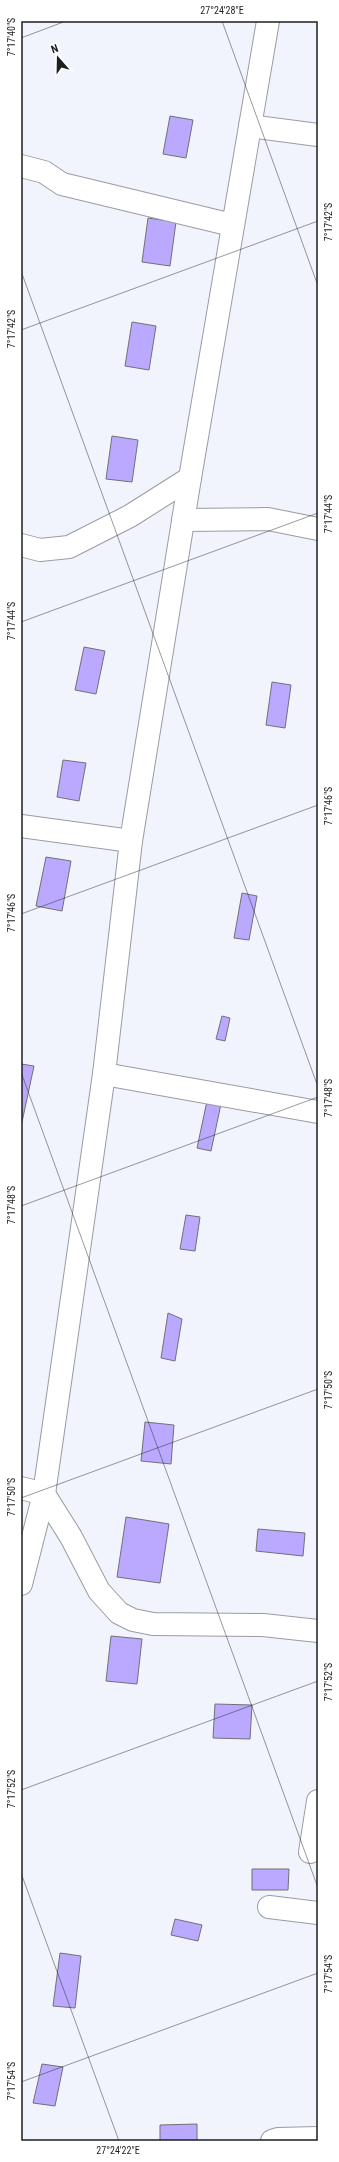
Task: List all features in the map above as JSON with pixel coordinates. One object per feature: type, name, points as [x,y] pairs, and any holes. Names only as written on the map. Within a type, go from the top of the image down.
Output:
[{"type":"street","points":[[21,1584],[44,1494],[104,1074],[131,841],[232,225],[268,21]]},
{"type":"street","points":[[250,126],[318,135]]},
{"type":"street","points":[[21,166],[44,172],[62,184],[232,225]]},
{"type":"street","points":[[21,545],[40,550],[69,547],[130,516],[190,478]]},
{"type":"street","points":[[183,520],[268,519],[318,529]]},
{"type":"street","points":[[21,826],[131,841]]},
{"type":"street","points":[[104,1074],[318,1112]]},
{"type":"street","points":[[21,1488],[44,1494],[71,1536],[99,1591],[119,1613],[133,1620],[153,1624],[264,1625],[318,1631]]},
{"type":"street","points":[[310,1852],[318,1801]]},
{"type":"street","points":[[269,1907],[318,1913]]},
{"type":"street","points":[[272,2141],[278,2139],[318,2138]]},
{"type":"building","points":[[170,116],[193,120],[186,158],[163,154]]},
{"type":"building","points":[[148,218],[176,222],[170,266],[142,262]]},
{"type":"building","points":[[132,322],[156,326],[149,370],[125,366]]},
{"type":"building","points":[[112,436],[138,440],[132,482],[106,479]]},
{"type":"building","points":[[84,647],[105,651],[96,694],[75,690]]},
{"type":"building","points":[[272,682],[291,685],[285,728],[266,725]]},
{"type":"building","points":[[63,760],[86,763],[79,801],[57,797]]},
{"type":"building","points":[[46,857],[71,861],[62,911],[36,906]]},
{"type":"building","points":[[242,893],[257,896],[249,940],[234,938]]},
{"type":"building","points":[[222,1016],[230,1018],[225,1041],[216,1039]]},
{"type":"building","points":[[21,1064],[34,1066],[22,1122],[21,1122]]},
{"type":"building","points":[[207,1101],[221,1104],[211,1151],[197,1148]]},
{"type":"building","points":[[186,1215],[200,1217],[195,1251],[180,1249]]},
{"type":"building","points":[[168,1313],[182,1319],[175,1361],[161,1358]]},
{"type":"building","points":[[145,1422],[174,1425],[171,1464],[141,1461]]},
{"type":"building","points":[[126,1517],[169,1524],[160,1583],[117,1577]]},
{"type":"building","points":[[258,1529],[305,1533],[303,1556],[256,1551]]},
{"type":"building","points":[[111,1636],[142,1639],[137,1684],[106,1681]]},
{"type":"building","points":[[215,1704],[252,1705],[250,1739],[213,1738]]},
{"type":"building","points":[[252,1869],[289,1869],[288,1890],[252,1890]]},
{"type":"building","points":[[175,1919],[202,1925],[198,1941],[171,1935]]},
{"type":"building","points":[[60,1953],[81,1956],[75,2008],[53,2006]]},
{"type":"building","points":[[42,2064],[63,2067],[55,2106],[33,2103]]},
{"type":"building","points":[[197,2124],[197,2141],[160,2141],[160,2125]]}]
